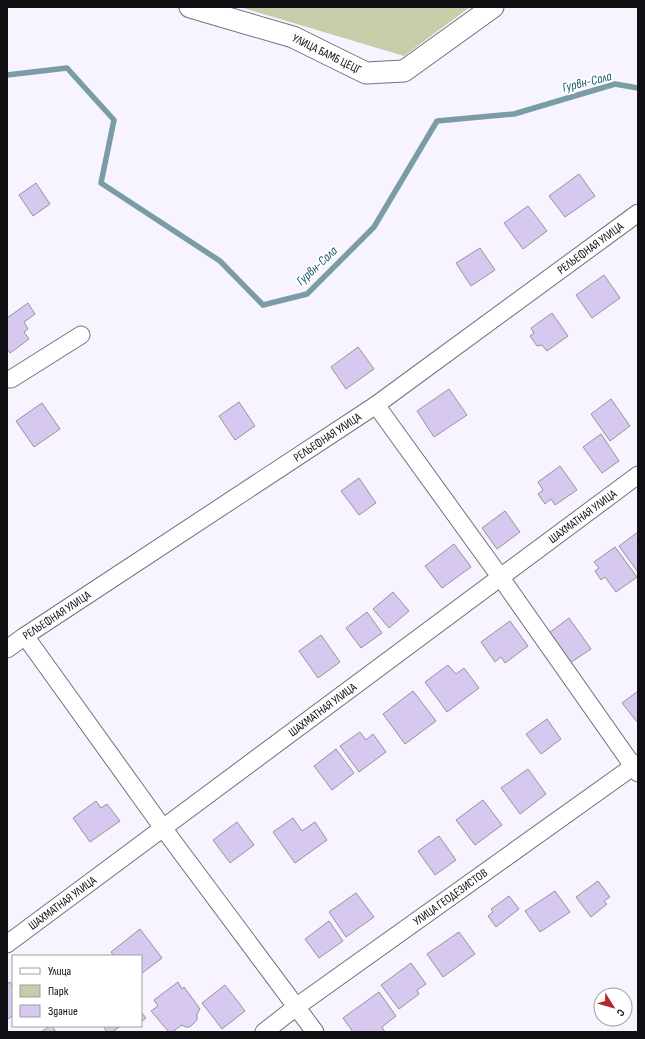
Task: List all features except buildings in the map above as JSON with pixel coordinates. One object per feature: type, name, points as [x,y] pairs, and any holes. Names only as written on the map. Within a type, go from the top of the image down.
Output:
[{"type":"main road","name":"УЛИЦА БАМБ ЦЕЦГ","points":[[190,7],[292,37],[366,73],[404,71],[493,7]]},
{"type":"street","name":"РЕЛЬЕФНАЯ УЛИЦА","points":[[7,649],[376,405],[638,213]]},
{"type":"street","points":[[7,380],[11,379],[81,334]]},
{"type":"street","points":[[376,405],[636,768]]},
{"type":"street","name":"ШАХМАТНАЯ УЛИЦА","points":[[7,944],[638,475]]},
{"type":"street","points":[[25,636],[314,1032]]},
{"type":"street","name":"УЛИЦА ГЕОДЕЗИСТОВ","points":[[264,1032],[296,1007],[636,768]]},
{"type":"green space","points":[[240,7],[470,7],[404,56]]},
{"type":"waterway","name":"Гурвн-Сала","points":[[7,75],[67,68],[114,120],[101,183],[220,261],[263,305],[307,294],[374,227],[437,121],[514,114],[615,84],[638,88]]}]
